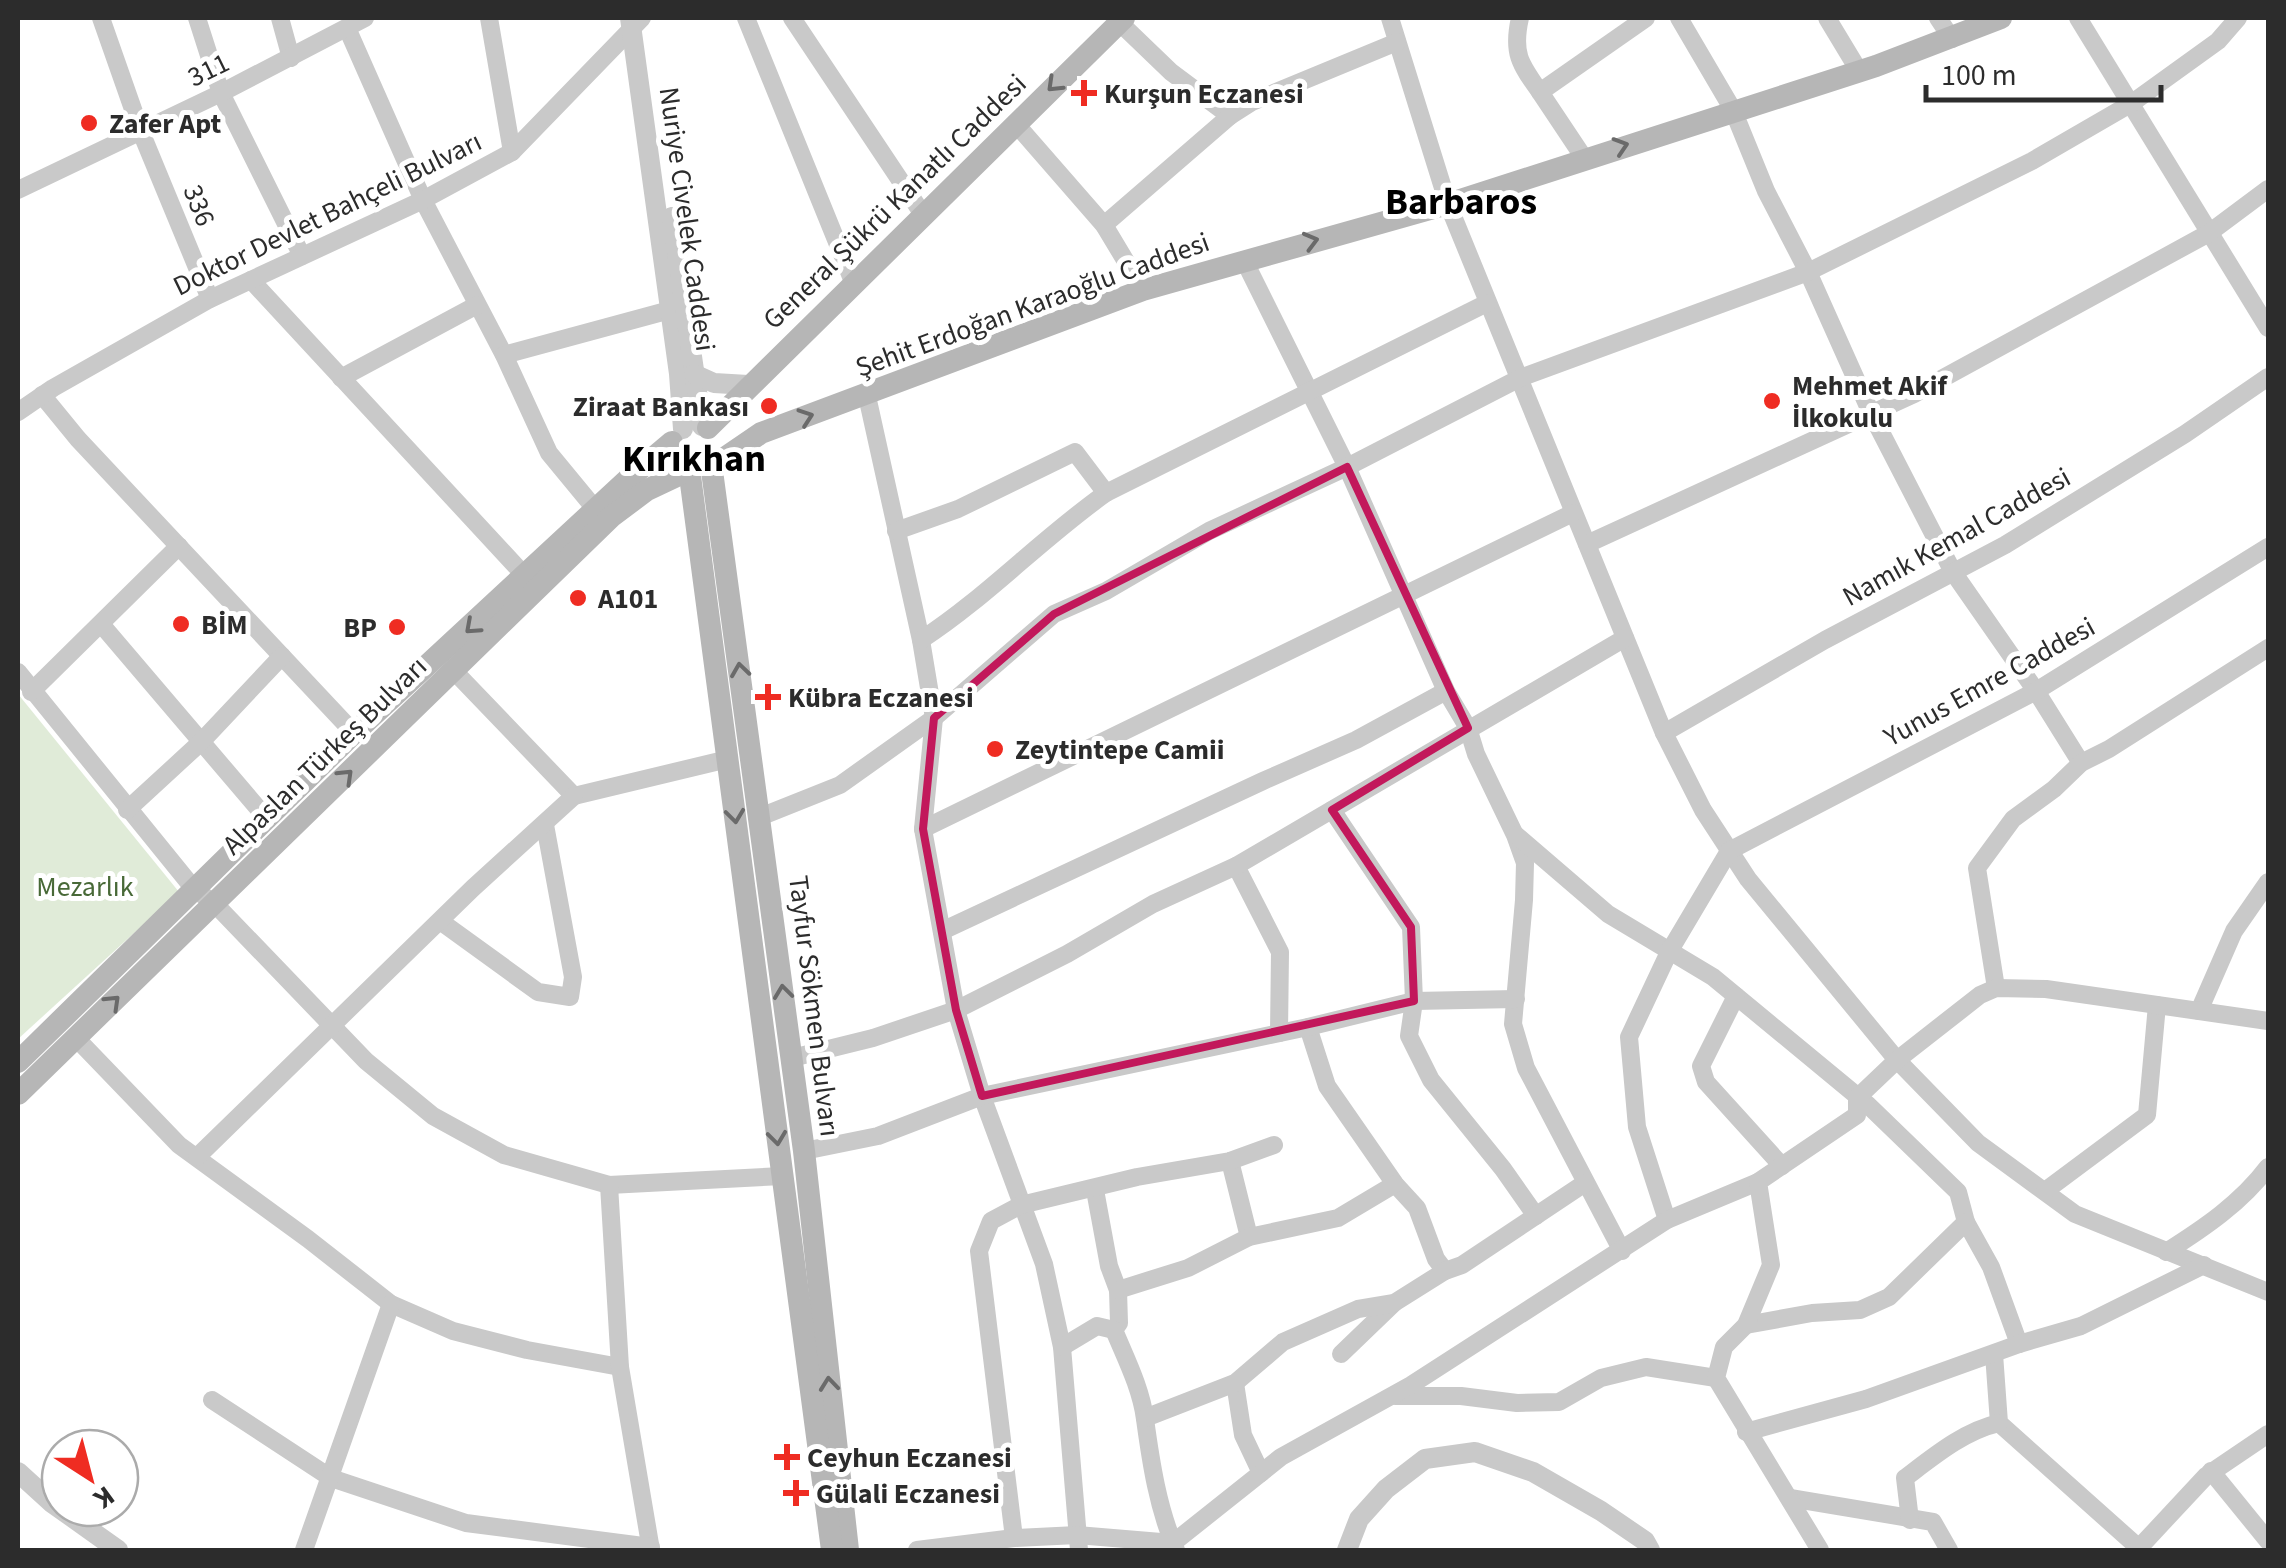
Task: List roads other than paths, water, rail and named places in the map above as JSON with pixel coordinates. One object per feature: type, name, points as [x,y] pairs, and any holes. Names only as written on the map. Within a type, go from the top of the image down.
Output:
[{"type":"main road","name":"Şehit Erdoğan Karaoğlu Caddesi","points":[[701,470],[760,433],[1143,290],[1448,204],[1859,71],[2001,18]]},
{"type":"main road","name":"General Şükrü Kanatlı Caddesi","points":[[691,431],[748,385],[854,284],[1122,20]]},
{"type":"main road","name":"Nuriye Civelek Caddesi","points":[[691,431],[720,442],[701,470],[673,463],[691,431]]},
{"type":"main road","name":"Alpaslan Türkeş Bulvarı","points":[[18,1062],[354,734],[596,510],[691,431]]},
{"type":"main road","name":"Alpaslan Türkeş Bulvarı","points":[[18,1094],[611,517],[647,490],[701,470]]},
{"type":"main road","name":"Tayfur Sökmen Bulvarı","points":[[701,470],[728,759],[832,1550]]},
{"type":"main road","name":"Tayfur Sökmen Bulvarı","points":[[701,470],[760,816],[804,1151],[848,1550]]},
{"type":"street","name":"336","points":[[101,18],[141,132],[210,299]]},
{"type":"street","points":[[197,18],[221,93],[302,256]]},
{"type":"street","points":[[280,18],[291,58]]},
{"type":"street","name":"311","points":[[18,190],[221,93],[365,18]]},
{"type":"street","points":[[489,18],[512,152]]},
{"type":"street","points":[[746,18],[854,284]]},
{"type":"street","points":[[792,18],[924,216]]},
{"type":"street","points":[[1520,18],[1515,39],[1520,63],[1584,158]]},
{"type":"street","points":[[1540,92],[1646,18]]},
{"type":"street","points":[[1679,18],[1733,110],[1766,192],[1953,572],[2081,763]]},
{"type":"street","points":[[1826,18],[1859,71]]},
{"type":"street","points":[[1938,18],[1952,39]]},
{"type":"street","points":[[2078,18],[2268,328]]},
{"type":"street","points":[[760,816],[840,785],[934,718],[1054,614],[1106,591],[1209,530],[1347,467],[1520,378],[1808,272],[2032,161],[2132,103],[2218,41],[2238,18]]},
{"type":"street","points":[[1395,19],[1397,42],[1448,204],[1573,513],[1664,733],[1703,810],[1748,879],[1897,1060],[1978,1142],[2075,1214],[2268,1292]]},
{"type":"street","name":"Doktor Devlet Bahçeli Bulvarı","points":[[18,412],[42,394],[210,299],[423,200],[512,152],[636,20]]},
{"type":"street","name":"Nuriye Civelek Caddesi","points":[[636,20],[670,310],[691,431]]},
{"type":"street","name":"Nuriye Civelek Caddesi","points":[[636,20],[694,374],[691,431]]},
{"type":"street","points":[[1122,20],[1171,72],[1230,116]]},
{"type":"street","points":[[346,28],[423,200],[504,355],[549,452],[596,510]]},
{"type":"street","points":[[1104,225],[1230,116],[1282,88],[1397,42]]},
{"type":"street","points":[[1014,124],[1104,225],[1143,290]]},
{"type":"street","points":[[1588,544],[1872,414],[2122,283],[2209,233],[2268,189]]},
{"type":"street","points":[[1244,260],[1347,467],[1515,835],[1524,864],[1513,1024],[1526,1068],[1622,1251]]},
{"type":"street","points":[[251,280],[526,577]]},
{"type":"street","points":[[921,640],[966,610],[1058,527],[1106,494],[1487,303]]},
{"type":"street","points":[[340,378],[477,306]]},
{"type":"street","points":[[504,355],[670,310]]},
{"type":"street","points":[[694,374],[714,383],[748,385]]},
{"type":"street","name":"Namık Kemal Caddesi","points":[[1664,733],[1953,572],[2169,444],[2268,377]]},
{"type":"street","points":[[42,394],[78,440],[354,734]]},
{"type":"street","points":[[867,396],[921,640],[934,718],[923,829],[956,1010],[982,1096],[1044,1264],[1062,1347],[1078,1543]]},
{"type":"street","points":[[896,531],[958,510],[1075,452],[1106,494]]},
{"type":"street","points":[[923,829],[1573,513]]},
{"type":"street","points":[[31,692],[179,546]]},
{"type":"street","name":"Yunus Emre Caddesi","points":[[1730,851],[2036,691],[2268,547]]},
{"type":"street","points":[[101,624],[268,820]]},
{"type":"street","points":[[792,1058],[873,1038],[956,1010],[1067,954],[1153,904],[1236,866],[1626,638]]},
{"type":"street","points":[[1996,988],[1977,868],[2013,819],[2081,763],[2268,648]]},
{"type":"street","points":[[127,810],[202,742],[282,656]]},
{"type":"street","points":[[454,671],[574,796]]},
{"type":"street","points":[[18,672],[194,889],[214,904],[366,1061],[434,1116],[504,1155],[609,1186],[782,1176]]},
{"type":"street","points":[[942,931],[1309,763],[1446,691]]},
{"type":"street","points":[[197,1157],[331,1024],[574,796],[728,759]]},
{"type":"street","points":[[1332,810],[1411,927],[1414,1000],[1410,1036],[1431,1080],[1536,1216]]},
{"type":"street","points":[[440,921],[538,992],[570,997],[573,977],[545,825]]},
{"type":"street","points":[[1515,835],[1608,914],[1713,977],[1868,1105],[1958,1192],[1966,1222],[1991,1267],[2019,1344]]},
{"type":"street","points":[[1667,1220],[1636,1127],[1629,1036],[1670,952],[1730,851]]},
{"type":"street","points":[[1236,866],[1280,952],[1279,1034]]},
{"type":"street","points":[[2199,1011],[2234,931],[2268,882]]},
{"type":"street","points":[[916,1550],[1014,1538],[1174,1546],[1281,1457],[1390,1396],[1667,1220],[1758,1182],[1782,1166],[1857,1115],[1858,1098],[1897,1060],[1996,988],[2046,989],[2268,1021]]},
{"type":"street","points":[[1736,996],[1702,1066],[1706,1082],[1782,1166]]},
{"type":"street","points":[[804,1151],[878,1136],[982,1096],[1308,1028],[1414,1000],[1516,999]]},
{"type":"street","points":[[2045,1192],[2147,1115],[2157,1005]]},
{"type":"street","points":[[1308,1028],[1327,1086],[1395,1184],[1417,1208],[1436,1259],[1445,1271]]},
{"type":"street","points":[[76,1038],[179,1145],[391,1304],[453,1332],[620,1367]]},
{"type":"street","points":[[1014,1538],[979,1251],[990,1221],[1021,1205],[1137,1177],[1230,1161],[1274,1145]]},
{"type":"street","points":[[1230,1161],[1249,1237]]},
{"type":"street","points":[[2166,1252],[2210,1225],[2258,1182],[2268,1167]]},
{"type":"street","points":[[1758,1182],[1771,1265],[1746,1325],[1724,1347],[1716,1378],[1820,1550]]},
{"type":"street","points":[[1341,1354],[1394,1303],[1445,1271],[1462,1265],[1586,1183]]},
{"type":"street","points":[[1118,1290],[1188,1268],[1249,1237],[1338,1218],[1395,1184]]},
{"type":"street","points":[[212,1400],[332,1478],[466,1523],[651,1549],[620,1367],[609,1186]]},
{"type":"street","points":[[1095,1190],[1108,1266],[1118,1290],[1120,1323],[1114,1330]]},
{"type":"street","points":[[1746,1325],[1812,1312],[1860,1310],[1889,1297],[1966,1222]]},
{"type":"street","points":[[1746,1432],[1866,1399],[2081,1326],[2204,1265]]},
{"type":"street","points":[[1145,1418],[1236,1383],[1283,1342],[1358,1310],[1394,1303]]},
{"type":"street","points":[[304,1550],[391,1304]]},
{"type":"street","points":[[1062,1347],[1097,1326],[1114,1330]]},
{"type":"street","points":[[1114,1330],[1134,1376],[1145,1418],[1147,1448],[1174,1546]]},
{"type":"street","points":[[1994,1354],[2000,1423],[2138,1549],[2211,1472],[2268,1434]]},
{"type":"street","points":[[1390,1396],[1559,1402],[1601,1378],[1646,1367],[1716,1378]]},
{"type":"street","points":[[1236,1383],[1243,1434],[1260,1473]]},
{"type":"street","points":[[1910,1520],[1906,1478],[1940,1452],[1985,1426],[2000,1423]]},
{"type":"street","points":[[1347,1550],[1359,1518],[1386,1489],[1425,1459],[1476,1452],[1533,1472],[1600,1511],[1645,1542],[1650,1550]]},
{"type":"street","points":[[18,1472],[65,1513],[118,1550]]},
{"type":"street","points":[[2211,1472],[2268,1541]]},
{"type":"street","points":[[1790,1498],[1933,1522],[1950,1550]]},
{"type":"street","points":[[2154,1532],[2162,1550]]},
{"type":"place","name":"Kurşun Eczanesi","points":[[1084,93]]},
{"type":"place","name":"Zafer Apt","points":[[89,123]]},
{"type":"place","name":"Mehmet Akif İlkokulu","points":[[1772,401]]},
{"type":"place","name":"Ziraat Bankası","points":[[769,406]]},
{"type":"place","name":"A101","points":[[578,598]]},
{"type":"place","name":"BİM","points":[[181,624]]},
{"type":"place","name":"BP","points":[[397,627]]},
{"type":"place","name":"Kübra Eczanesi","points":[[768,697]]},
{"type":"place","name":"Zeytintepe Camii","points":[[995,749]]},
{"type":"place","name":"Ceyhun Eczanesi","points":[[787,1457]]},
{"type":"place","name":"Gülali Eczanesi","points":[[796,1493]]},
{"type":"district","name":"Barbaros","points":[[1461,201]]},
{"type":"district","name":"Kırıkhan","points":[[694,458]]},
{"type":"park label","name":"Mezarlık","points":[[85,886]]}]
